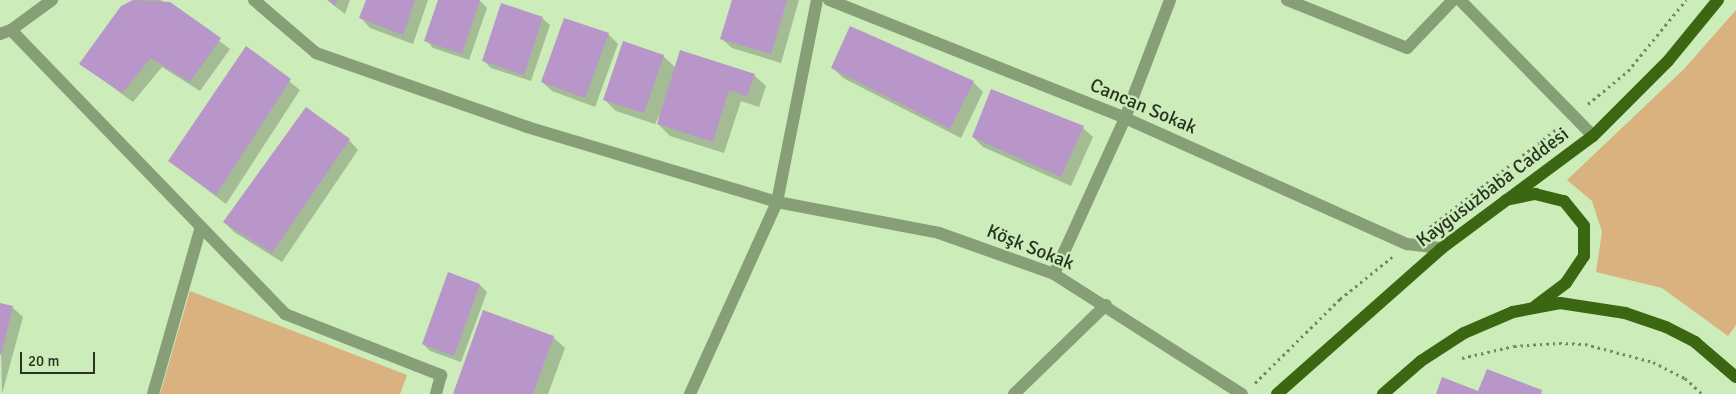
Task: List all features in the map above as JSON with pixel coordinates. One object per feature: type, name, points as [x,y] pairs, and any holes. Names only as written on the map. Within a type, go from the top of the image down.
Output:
[{"type":"main road","name":"Kaygusuzbaba Caddesi","points":[[1277,394],[1442,248],[1500,202],[1593,136],[1668,61],[1718,0]]},
{"type":"main road","points":[[1500,202],[1536,194],[1564,201],[1584,226],[1584,256],[1566,283],[1534,308]]},
{"type":"main road","points":[[1383,394],[1421,361],[1464,333],[1513,312],[1560,303],[1625,313],[1666,327],[1695,342],[1736,377]]},
{"type":"street","points":[[52,0],[5,32],[285,314],[441,375],[436,394]]},
{"type":"street","name":"Köşk Sokak","points":[[254,0],[316,53],[527,127],[777,202],[939,233],[1054,274],[1246,391]]},
{"type":"street","points":[[690,394],[777,202],[817,0]]},
{"type":"street","name":"Cancan Sokak","points":[[829,0],[1126,118],[1407,244],[1442,248]]},
{"type":"street","points":[[1054,274],[1126,118],[1170,0]]},
{"type":"street","points":[[1287,0],[1407,48],[1453,0]]},
{"type":"street","points":[[1460,0],[1593,136]]},
{"type":"street","points":[[153,394],[200,230]]},
{"type":"street","points":[[1014,394],[1106,305]]},
{"type":"path","points":[[1246,391],[1340,299],[1407,244],[1574,116],[1628,71],[1686,0]]},
{"type":"path","points":[[1458,360],[1514,346],[1559,342],[1585,344],[1653,362],[1685,378],[1702,394]]},
{"type":"shaded area","points":[[1736,10],[1736,325],[1728,336],[1662,288],[1596,272],[1602,232],[1592,201],[1567,180],[1684,69]]},
{"type":"shaded area","points":[[190,291],[407,375],[400,394],[160,394]]},
{"type":"building","points":[[133,0],[170,2],[221,38],[190,82],[151,58],[122,93],[79,64],[121,6]]},
{"type":"building","points":[[328,0],[337,0],[335,6]]},
{"type":"building","points":[[366,0],[415,0],[403,35],[359,18]]},
{"type":"building","points":[[438,0],[480,0],[462,54],[424,41]]},
{"type":"building","points":[[732,0],[787,0],[771,54],[720,39]]},
{"type":"building","points":[[501,3],[543,17],[524,75],[482,61]]},
{"type":"building","points":[[564,18],[609,33],[585,98],[541,82]]},
{"type":"building","points":[[850,26],[974,81],[950,129],[831,68]]},
{"type":"building","points":[[623,41],[664,55],[644,113],[603,100]]},
{"type":"building","points":[[246,46],[291,79],[216,195],[168,161]]},
{"type":"building","points":[[680,50],[755,74],[747,96],[729,90],[713,142],[657,124]]},
{"type":"building","points":[[991,89],[1084,126],[1061,177],[972,137]]},
{"type":"building","points":[[306,107],[350,139],[272,253],[223,222]]},
{"type":"building","points":[[448,272],[480,284],[454,356],[422,344]]},
{"type":"building","points":[[0,303],[13,306],[1,355],[0,354]]},
{"type":"building","points":[[483,310],[554,336],[533,394],[453,394]]},
{"type":"building","points":[[1487,369],[1542,390],[1541,394],[1436,394],[1442,377],[1478,391]]}]
